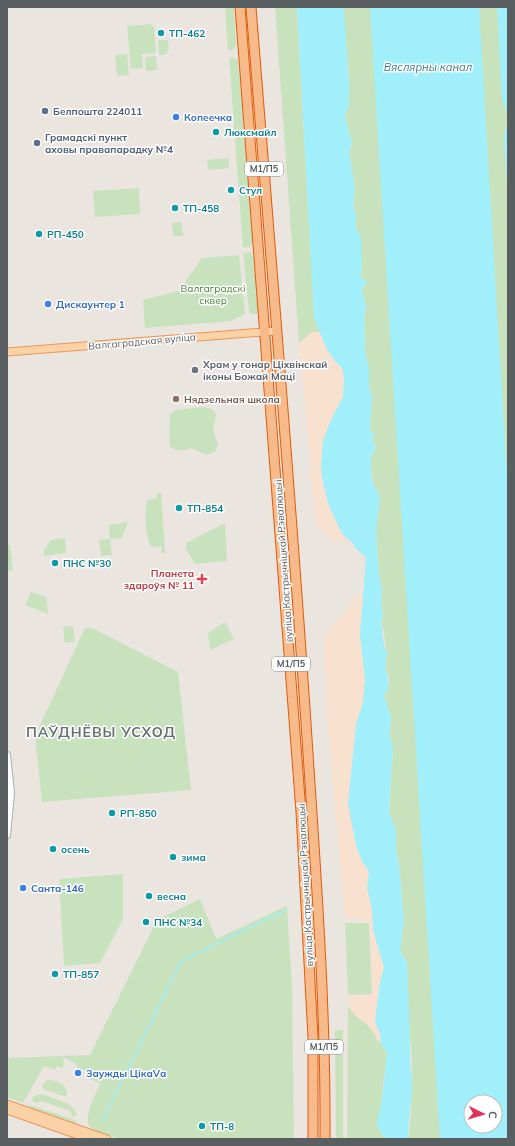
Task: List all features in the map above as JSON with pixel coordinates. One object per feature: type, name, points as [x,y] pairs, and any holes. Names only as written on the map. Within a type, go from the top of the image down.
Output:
[{"type":"highway","name":"вуліца Кастрычніцкай Рэвалюцыі","points":[[240,7],[264,331],[280,516],[306,890],[313,1038],[313,1139]]},
{"type":"highway","name":"вуліца Кастрычніцкай Рэвалюцыі","points":[[250,7],[291,516],[316,867],[325,1063],[324,1139]]},
{"type":"highway","points":[[280,516],[291,516]]},
{"type":"highway","points":[[282,546],[293,545]]},
{"type":"highway","points":[[304,867],[316,867]]},
{"type":"highway","points":[[306,890],[317,889]]},
{"type":"main road","name":"Валгаградская вуліца","points":[[7,352],[276,331]]},
{"type":"main road","points":[[7,1104],[107,1139]]},
{"type":"main road","points":[[7,1110],[89,1139]]},
{"type":"street","points":[[7,755],[11,797],[7,835]]},
{"type":"green space","points":[[225,7],[234,7],[236,46],[234,49],[228,51]]},
{"type":"green space","points":[[275,7],[296,7],[297,9],[314,313],[320,333],[312,332],[299,343]]},
{"type":"green space","name":"Вяслярны канал","points":[[342,7],[508,7],[508,1139],[408,1139],[411,1113],[412,1058],[402,954],[400,951],[404,920],[399,864],[396,851],[396,830],[389,813],[393,749],[389,735],[391,719],[384,695],[389,680],[388,674],[385,671],[386,657],[384,633],[381,621],[383,617],[381,601],[382,589],[379,576],[376,531],[380,497],[373,484],[371,466],[371,457],[376,447],[372,440],[374,434],[370,430],[372,397],[369,387],[368,365],[365,352],[364,316],[366,308],[362,289],[367,282],[360,276],[362,269],[356,226],[356,215],[353,203],[355,188],[349,152],[352,144],[345,116],[349,105],[349,75]]},
{"type":"green space","points":[[150,24],[154,27],[156,53],[142,54],[143,68],[131,69],[127,26]]},
{"type":"green space","points":[[158,40],[168,40],[169,49],[165,55],[159,55]]},
{"type":"green space","points":[[127,54],[129,75],[117,76],[115,55]]},
{"type":"green space","points":[[156,56],[157,70],[146,71],[145,57]]},
{"type":"green space","points":[[229,57],[238,59],[253,242],[250,247],[243,248]]},
{"type":"green space","points":[[229,158],[229,168],[208,170],[207,160]]},
{"type":"green space","points":[[139,188],[140,214],[95,217],[93,191]]},
{"type":"green space","points":[[181,222],[183,236],[173,236],[172,223]]},
{"type":"green space","points":[[250,252],[253,256],[259,314],[251,314],[249,311],[243,253]]},
{"type":"green space","name":"Валгаградскі сквер","points":[[239,255],[245,314],[231,321],[145,328],[143,300],[179,291],[202,258]]},
{"type":"green space","points":[[204,407],[212,409],[216,414],[213,430],[218,444],[215,452],[206,455],[191,448],[180,451],[170,446],[170,414],[176,410]]},
{"type":"green space","points":[[157,493],[161,493],[165,553],[162,553],[161,546],[152,547],[147,532],[145,516],[146,504],[148,500],[157,498]]},
{"type":"green space","points":[[128,522],[122,538],[110,539],[109,525]]},
{"type":"green space","points":[[225,523],[227,561],[195,564],[186,549],[186,543]]},
{"type":"green space","points":[[65,538],[66,553],[44,556],[44,550],[51,540]]},
{"type":"green space","points":[[110,539],[112,555],[101,556],[99,540]]},
{"type":"green space","points":[[7,545],[10,545],[13,570],[7,571]]},
{"type":"green space","points":[[31,592],[46,597],[48,614],[25,605]]},
{"type":"green space","points":[[225,622],[234,639],[210,650],[208,633]]},
{"type":"green space","points":[[73,626],[75,641],[65,643],[63,627]]},
{"type":"green space","points":[[85,628],[92,628],[178,672],[191,790],[42,802],[35,736]]},
{"type":"green space","points":[[123,874],[123,919],[100,963],[64,966],[59,879]]},
{"type":"green space","points":[[200,899],[216,939],[287,906],[292,986],[294,1139],[119,1139],[104,1134],[90,1127],[88,1123],[91,1105],[100,1083],[90,1079],[92,1073],[77,1068],[76,1064],[63,1057],[64,1063],[62,1068],[57,1066],[55,1070],[44,1066],[23,1103],[7,1097],[7,1054],[10,1058],[90,1055],[157,920]]},
{"type":"green space","points":[[345,923],[369,923],[372,994],[348,995]]},
{"type":"green space","points":[[348,1007],[373,1031],[377,1041],[380,1041],[382,1047],[386,1049],[387,1056],[378,1126],[385,1139],[347,1139]]},
{"type":"green space","points":[[335,1030],[343,1030],[343,1139],[336,1139]]},
{"type":"green space","points":[[48,1080],[56,1081],[62,1084],[67,1093],[66,1097],[43,1089],[43,1083]]},
{"type":"green space","points":[[43,1094],[69,1104],[76,1111],[76,1116],[72,1117],[71,1111],[41,1101],[37,1103],[33,1102],[32,1099],[34,1096]]},
{"type":"green space","points":[[30,1105],[75,1120],[79,1127],[27,1109],[27,1106]]},
{"type":"sand","points":[[312,332],[320,333],[333,358],[342,368],[345,384],[343,397],[322,449],[321,472],[331,512],[342,534],[354,545],[345,540],[335,543],[316,525],[299,343]]},
{"type":"sand","points":[[360,593],[363,597],[360,634],[365,681],[363,702],[356,725],[348,804],[356,845],[362,861],[369,872],[367,882],[372,909],[373,930],[384,969],[381,978],[375,1020],[380,1033],[380,1041],[377,1041],[375,1034],[357,1017],[349,1005],[348,996],[373,995],[370,922],[360,921],[360,918],[345,919],[327,716],[324,636]]},
{"type":"water","points":[[297,7],[342,7],[344,12],[349,82],[349,105],[345,116],[352,144],[349,152],[355,188],[353,206],[356,215],[356,229],[361,237],[362,266],[360,276],[367,282],[362,289],[366,308],[364,316],[365,352],[369,367],[369,387],[372,397],[370,430],[374,433],[372,440],[376,448],[371,457],[372,481],[380,497],[376,531],[379,576],[382,589],[381,601],[383,617],[381,621],[384,647],[387,653],[385,669],[388,676],[388,689],[384,695],[391,719],[389,735],[393,746],[389,813],[396,830],[396,851],[399,864],[404,920],[400,951],[407,962],[412,1092],[408,1139],[385,1139],[379,1130],[377,1122],[382,1099],[387,1053],[381,1045],[380,1033],[375,1022],[380,982],[384,967],[373,930],[372,909],[367,888],[369,872],[362,861],[356,845],[348,804],[356,725],[363,702],[365,681],[360,634],[366,557],[342,534],[328,503],[322,478],[321,465],[323,441],[330,422],[343,397],[344,378],[342,368],[326,348],[314,317]]},
{"type":"water","name":"Вяслярны канал","points":[[370,7],[479,7],[508,495],[508,1139],[440,1139]]},
{"type":"water","name":"Вяслярны канал","points":[[497,7],[508,7],[508,116],[502,99]]},
{"type":"water","points":[[508,120],[508,203],[504,136]]},
{"type":"waterway","points":[[102,1122],[181,961],[286,910]]},
{"type":"place","name":"ТП-462","points":[[161,33]]},
{"type":"place","name":"Белпошта 224011","points":[[45,111]]},
{"type":"place","name":"Копеечка","points":[[176,117]]},
{"type":"place","name":"Люксмайл","points":[[216,132]]},
{"type":"place","name":"Грамадскі пункт аховы правапарадку №4","points":[[37,143]]},
{"type":"place","name":"Стул","points":[[231,190]]},
{"type":"place","name":"ТП-458","points":[[175,208]]},
{"type":"place","name":"РП-450","points":[[39,234]]},
{"type":"place","name":"Дискаунтер 1","points":[[48,304]]},
{"type":"place","name":"Храм у гонар Ціхвінскай іконы Божай Маці","points":[[195,370]]},
{"type":"place","name":"Нядзельная школа","points":[[176,399]]},
{"type":"place","name":"ТП-854","points":[[179,508]]},
{"type":"place","name":"ПНС №30","points":[[55,563]]},
{"type":"place","name":"Планета здароўя № 11","points":[[202,579]]},
{"type":"place","name":"РП-850","points":[[112,813]]},
{"type":"place","name":"осень","points":[[53,849]]},
{"type":"place","name":"зима","points":[[173,857]]},
{"type":"place","name":"Санта-146","points":[[23,888]]},
{"type":"place","name":"весна","points":[[149,896]]},
{"type":"place","name":"ПНС №34","points":[[146,922]]},
{"type":"place","name":"ТП-857","points":[[55,974]]},
{"type":"place","name":"Заужды ЦікаVа","points":[[78,1073]]},
{"type":"place","name":"ТП-8","points":[[202,1126]]},
{"type":"district","name":"ПАЎДНЁВЫ УСХОД","points":[[101,732]]}]
